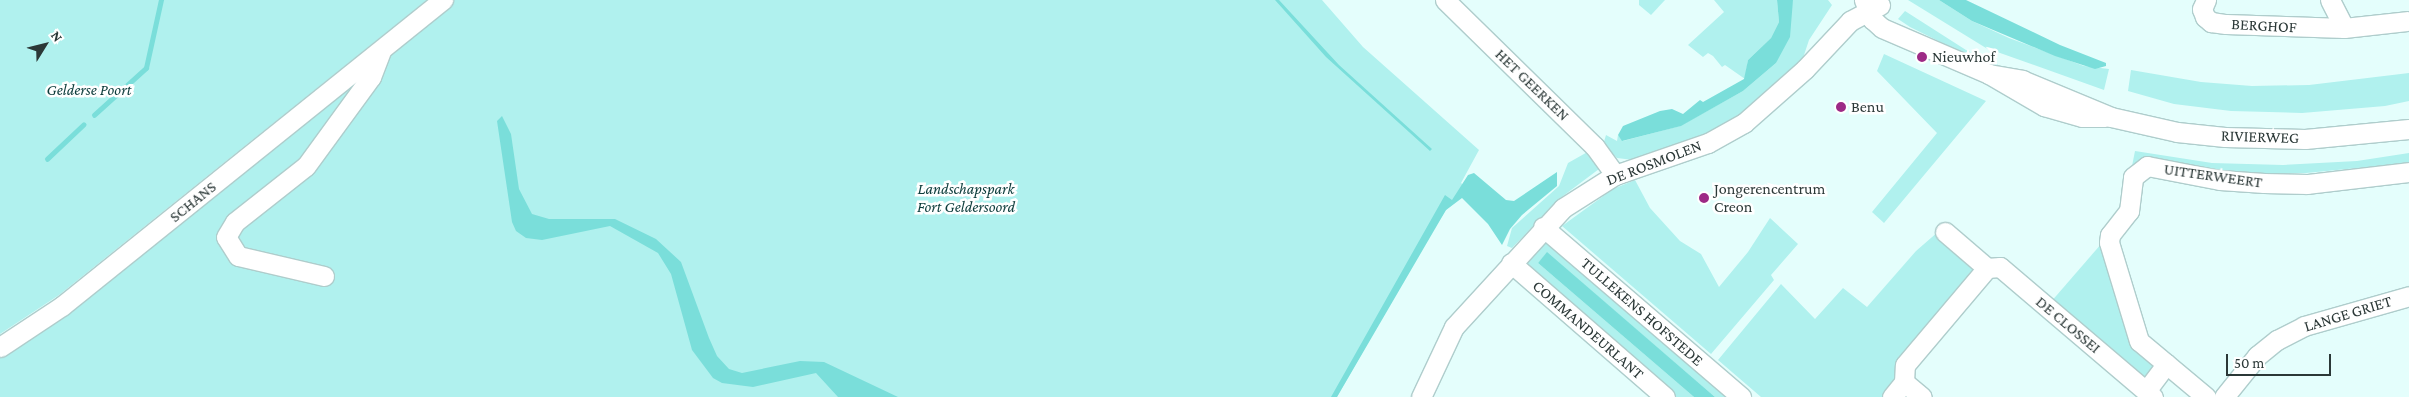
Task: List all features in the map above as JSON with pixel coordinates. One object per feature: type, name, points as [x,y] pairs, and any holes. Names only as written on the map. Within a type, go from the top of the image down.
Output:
[{"type":"street","name":"SCHANS","points":[[0,347],[62,306],[444,0]]},
{"type":"street","name":"HET GEERKEN","points":[[1445,0],[1595,147],[1616,175]]},
{"type":"street","name":"BERGHOF","points":[[2206,0],[2202,9],[2212,22],[2275,28],[2344,28],[2407,21]]},
{"type":"street","points":[[2330,0],[2344,28]]},
{"type":"street","name":"DE ROSMOLEN","points":[[1429,394],[1454,327],[1543,227],[1584,192],[1616,175],[1708,143],[1744,122],[1805,69],[1844,27],[1872,4]]},
{"type":"street","name":"RIVIERWEG","points":[[1872,4],[1882,28],[1927,45],[1989,74],[2022,80],[2111,117],[2177,132],[2244,138],[2306,139],[2409,128]]},
{"type":"street","name":"SCHANS","points":[[324,276],[238,256],[226,237],[235,222],[306,166],[371,77],[382,50]]},
{"type":"street","name":"UITTERWEERT","points":[[2206,397],[2139,341],[2109,242],[2110,235],[2129,211],[2133,177],[2148,166],[2220,180],[2307,184],[2409,172]]},
{"type":"street","name":"TULLEKENS HOFSTEDE","points":[[1543,227],[1741,397]]},
{"type":"street","name":"DE CLOSSEI","points":[[1945,232],[1987,268],[2000,267],[2149,394],[2166,364]]},
{"type":"street","name":"COMMANDEURLANT","points":[[1511,263],[1665,397]]},
{"type":"street","points":[[1892,397],[1904,382],[1905,365],[1987,268]]},
{"type":"street","name":"LANGE GRIET","points":[[2224,397],[2257,356],[2277,340],[2304,326],[2409,296]]},
{"type":"street","points":[[1904,382],[1922,397]]},
{"type":"green space","name":"Gelderse Poort","points":[[0,0],[427,0],[59,295],[0,334]]},
{"type":"green space","name":"Landschapspark Fort Geldersoord","points":[[453,0],[1322,0],[1363,47],[1479,150],[1461,183],[1465,186],[1457,201],[1446,210],[1425,243],[1337,397],[0,397],[0,352],[118,266]]},
{"type":"green space","points":[[1639,0],[1665,0],[1651,15],[1639,5]]},
{"type":"green space","points":[[1714,0],[1777,0],[1779,22],[1771,38],[1748,60],[1745,79],[1725,65],[1722,67],[1708,53],[1703,57],[1688,45],[1724,12]]},
{"type":"green space","points":[[1793,0],[1828,0],[1832,5],[1809,40],[1803,58],[1755,106],[1712,131],[1633,160],[1617,158],[1603,145],[1606,135],[1617,141],[1618,135],[1623,141],[1680,126],[1743,91],[1776,63]]},
{"type":"green space","points":[[1908,0],[1939,0],[1972,21],[2009,38],[2084,66],[2109,69],[2104,90],[1986,48]]},
{"type":"green space","points":[[1905,11],[1966,50],[2007,69],[1999,71],[1910,27],[1898,19]]},
{"type":"green space","points":[[1884,54],[1986,101],[1884,223],[1872,212],[1937,133],[1877,71]]},
{"type":"green space","points":[[2131,70],[2201,82],[2252,86],[2309,85],[2409,73],[2409,101],[2385,106],[2302,113],[2231,111],[2174,104],[2128,91]]},
{"type":"green space","points":[[1591,150],[1599,169],[1559,199],[1512,248],[1507,246],[1512,228],[1559,186],[1568,163]]},
{"type":"green space","points":[[2135,151],[2212,163],[2283,165],[2357,161],[2409,153],[2409,163],[2306,173],[2253,173],[2202,168],[2131,171]]},
{"type":"green space","points":[[1635,180],[1650,208],[1680,241],[1701,254],[1719,287],[1748,252],[1770,218],[1798,244],[1771,275],[1774,280],[1711,354],[1562,226],[1613,189]]},
{"type":"green space","points":[[1939,231],[1977,267],[1883,397],[1761,397],[1718,360],[1781,284],[1815,319],[1843,288],[1867,307],[1916,251]]},
{"type":"green space","points":[[1546,238],[1735,397],[1715,397],[1547,253],[1538,263],[1694,397],[1676,397],[1525,267],[1525,262]]},
{"type":"green space","points":[[2102,243],[2157,365],[2144,383],[2050,303]]},
{"type":"shaded area","points":[[1275,0],[1279,0],[1339,65],[1432,149],[1430,151],[1326,57]]},
{"type":"shaded area","points":[[1777,0],[1793,0],[1790,37],[1776,63],[1743,91],[1681,126],[1622,141],[1618,135],[1623,126],[1660,111],[1672,109],[1683,114],[1700,100],[1703,102],[1744,79],[1748,60],[1771,38],[1779,22]]},
{"type":"shaded area","points":[[1939,0],[1966,0],[2060,45],[2106,63],[2106,66],[2095,69],[2055,56],[1972,21]]},
{"type":"shaded area","points":[[502,116],[511,134],[519,189],[532,214],[549,219],[615,219],[656,239],[681,262],[717,356],[729,369],[742,373],[800,361],[824,362],[898,397],[838,397],[816,373],[753,387],[722,383],[713,378],[692,350],[671,274],[658,253],[610,226],[542,240],[526,238],[516,231],[512,222],[497,121]]},
{"type":"shaded area","points":[[1557,172],[1557,186],[1522,215],[1510,229],[1502,245],[1488,224],[1462,198],[1446,210],[1337,397],[1331,397],[1445,195],[1452,200],[1468,175],[1474,173],[1506,200],[1514,201]]},
{"type":"shaded area","points":[[1547,252],[1715,397],[1694,397],[1538,263]]},
{"type":"waterway","points":[[94,115],[146,68],[161,0]]},
{"type":"waterway","points":[[47,159],[83,125]]},
{"type":"place","name":"Nieuwhof","points":[[1922,57]]},
{"type":"place","name":"Benu","points":[[1841,107]]},
{"type":"place","name":"Jongerencentrum Creon","points":[[1704,198]]}]
